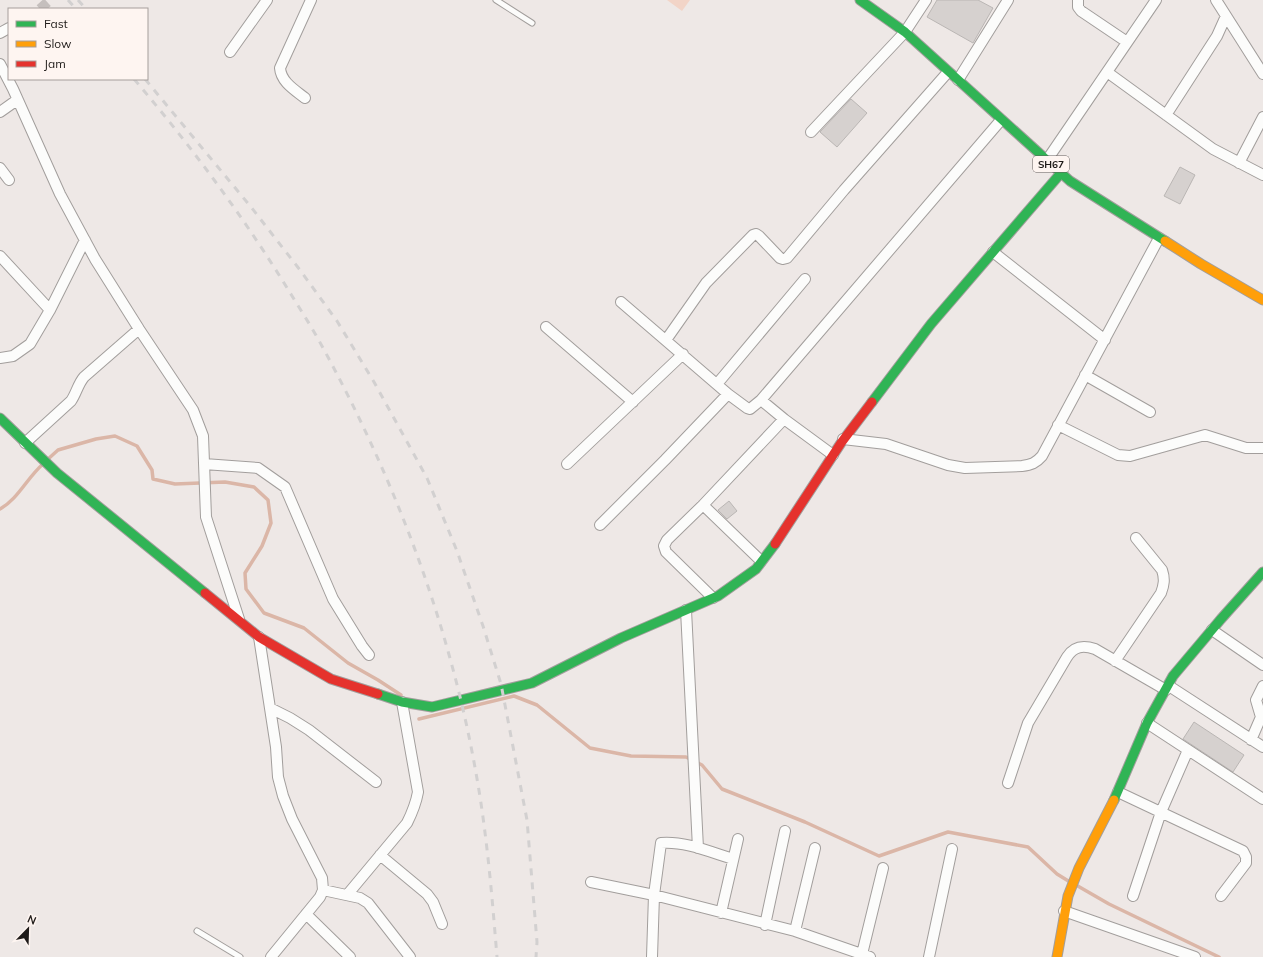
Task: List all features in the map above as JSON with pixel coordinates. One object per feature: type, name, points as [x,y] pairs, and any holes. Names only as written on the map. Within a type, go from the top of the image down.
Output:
[{"type":"street","points":[[230,52],[267,0]]},
{"type":"street","points":[[305,98],[283,79],[280,74],[280,68],[311,0]]},
{"type":"street","name":"SH67","points":[[860,0],[905,32],[1000,120],[1070,181],[1159,238],[1263,300]]},
{"type":"street","points":[[811,132],[905,32],[926,0]]},
{"type":"street","points":[[958,80],[1008,0]]},
{"type":"street","points":[[1078,0],[1078,7],[1081,11],[1127,42]]},
{"type":"street","points":[[1047,160],[1156,0]]},
{"type":"street","points":[[1216,0],[1263,74]]},
{"type":"street","points":[[1166,115],[1217,36],[1226,16]]},
{"type":"street","points":[[0,64],[60,194],[85,240],[138,329],[192,410],[203,436],[206,518],[239,620]]},
{"type":"street","points":[[666,340],[706,282],[753,235],[756,234],[759,236],[780,258],[784,260],[787,258],[844,190],[948,72]]},
{"type":"street","points":[[1107,72],[1213,149],[1263,174]]},
{"type":"street","points":[[0,112],[17,100]]},
{"type":"street","points":[[1239,162],[1263,118]]},
{"type":"street","points":[[622,302],[728,394],[747,408],[753,407],[1000,120]]},
{"type":"street","points":[[0,168],[9,180]]},
{"type":"street","points":[[0,418],[57,473],[259,636],[331,679],[402,702],[432,707],[532,683],[621,638],[718,596],[756,569],[785,530],[843,439],[932,324],[1061,173]]},
{"type":"street","points":[[843,439],[886,444],[948,465],[965,468],[1022,466],[1037,462],[1042,456],[1159,238]]},
{"type":"street","points":[[0,358],[13,356],[30,344],[50,310],[85,240]]},
{"type":"street","points":[[993,252],[1105,340]]},
{"type":"street","points":[[0,256],[50,310]]},
{"type":"street","points":[[717,384],[805,279]]},
{"type":"street","points":[[546,327],[633,402]]},
{"type":"street","points":[[25,443],[71,401],[75,396],[80,381],[138,329]]},
{"type":"street","points":[[567,464],[683,354]]},
{"type":"street","points":[[1086,375],[1150,412]]},
{"type":"street","points":[[600,525],[728,394]]},
{"type":"street","points":[[760,400],[833,455]]},
{"type":"street","points":[[713,598],[666,552],[664,546],[667,540],[703,505],[784,419]]},
{"type":"street","points":[[1058,426],[1118,455],[1124,456],[1130,456],[1205,434],[1246,448],[1263,448]]},
{"type":"street","points":[[204,469],[258,468],[285,488],[333,599],[369,655]]},
{"type":"street","points":[[703,505],[761,562]]},
{"type":"street","points":[[1115,661],[1164,587],[1164,575],[1162,570],[1136,538]]},
{"type":"street","points":[[1057,957],[1064,911],[1068,896],[1079,868],[1118,792],[1147,723],[1173,676],[1212,630],[1261,577]]},
{"type":"street","points":[[686,610],[698,848]]},
{"type":"street","points":[[1212,630],[1263,665]]},
{"type":"street","points":[[259,636],[270,708],[278,777],[283,796],[292,819],[324,884],[320,897],[271,957]]},
{"type":"street","points":[[1008,783],[1028,723],[1070,652],[1081,646],[1088,647],[1167,688],[1263,747]]},
{"type":"street","points":[[1251,740],[1261,717],[1256,700],[1263,686]]},
{"type":"street","points":[[347,895],[407,823],[412,813],[418,792],[402,702]]},
{"type":"street","points":[[270,708],[309,730],[376,782]]},
{"type":"street","points":[[1147,723],[1263,799]]},
{"type":"street","points":[[1132,896],[1160,812],[1188,750]]},
{"type":"street","points":[[1118,792],[1240,849],[1245,854],[1246,863],[1221,896]]},
{"type":"street","points":[[765,924],[785,831]]},
{"type":"street","points":[[721,913],[738,839]]},
{"type":"street","points":[[652,957],[654,895],[661,843],[698,848],[733,860]]},
{"type":"street","points":[[795,931],[815,848]]},
{"type":"street","points":[[929,957],[952,849]]},
{"type":"street","points":[[380,856],[427,894],[433,902],[442,924]]},
{"type":"street","points":[[591,882],[654,895],[795,931],[866,955],[883,868]]},
{"type":"street","points":[[323,890],[360,898],[368,903],[410,957]]},
{"type":"street","points":[[1064,911],[1195,957]]},
{"type":"street","points":[[306,914],[350,957]]},
{"type":"lane","points":[[496,0],[532,24]]},
{"type":"lane","points":[[197,931],[240,957]]},
{"type":"shaded area","points":[[667,0],[690,0],[682,11]]},
{"type":"building","points":[[937,0],[978,0],[993,8],[973,43],[927,17]]},
{"type":"building","points":[[851,99],[867,113],[837,147],[820,132]]},
{"type":"building","points":[[1180,167],[1195,175],[1180,204],[1164,196]]},
{"type":"building","points":[[729,501],[737,511],[727,519],[718,510]]},
{"type":"building","points":[[1194,722],[1244,755],[1233,772],[1183,739]]},
{"type":"waterway","points":[[47,460],[58,450],[96,439],[115,436],[137,446],[152,470],[153,479],[175,484],[225,482],[254,487],[268,500],[271,523],[262,546],[245,573],[246,589],[264,613],[304,628],[348,663],[401,695]]},
{"type":"waterway","points":[[0,509],[12,500],[43,464]]},
{"type":"waterway","points":[[419,719],[514,696],[537,705],[590,748],[631,756],[686,757],[702,765],[722,789],[805,822],[879,856],[948,832],[1028,847],[1057,874],[1070,882]]},
{"type":"waterway","points":[[1076,885],[1109,904],[1219,957]]},
{"type":"tunnel","points":[[41,8],[50,0]]},
{"type":"railway","points":[[68,0],[75,8]]},
{"type":"railway","points":[[78,0],[85,8]]},
{"type":"railway","points":[[135,80],[216,182],[289,291],[317,337],[344,388],[370,441],[393,494],[434,603],[464,716],[476,773],[483,819],[497,957]]},
{"type":"railway","points":[[146,80],[251,207],[337,321],[374,382],[427,478],[457,551],[501,684],[527,820],[537,942],[536,957]]},
{"type":"traffic: fast","points":[[860,0],[905,32],[1070,181],[1165,241]]},
{"type":"traffic: fast","points":[[872,402],[931,324],[1061,173]]},
{"type":"traffic: fast","points":[[0,418],[57,473],[205,593]]},
{"type":"traffic: fast","points":[[378,694],[402,702],[432,707],[532,683],[621,638],[718,596],[756,569],[775,544]]},
{"type":"traffic: fast","points":[[1114,800],[1147,723],[1173,676],[1263,572]]},
{"type":"traffic: slow","points":[[1165,241],[1263,300]]},
{"type":"traffic: slow","points":[[1057,957],[1068,896],[1079,868],[1114,800]]},
{"type":"traffic: jam","points":[[775,544],[841,443],[872,402]]},
{"type":"traffic: jam","points":[[205,593],[259,637],[331,679],[378,694]]}]
